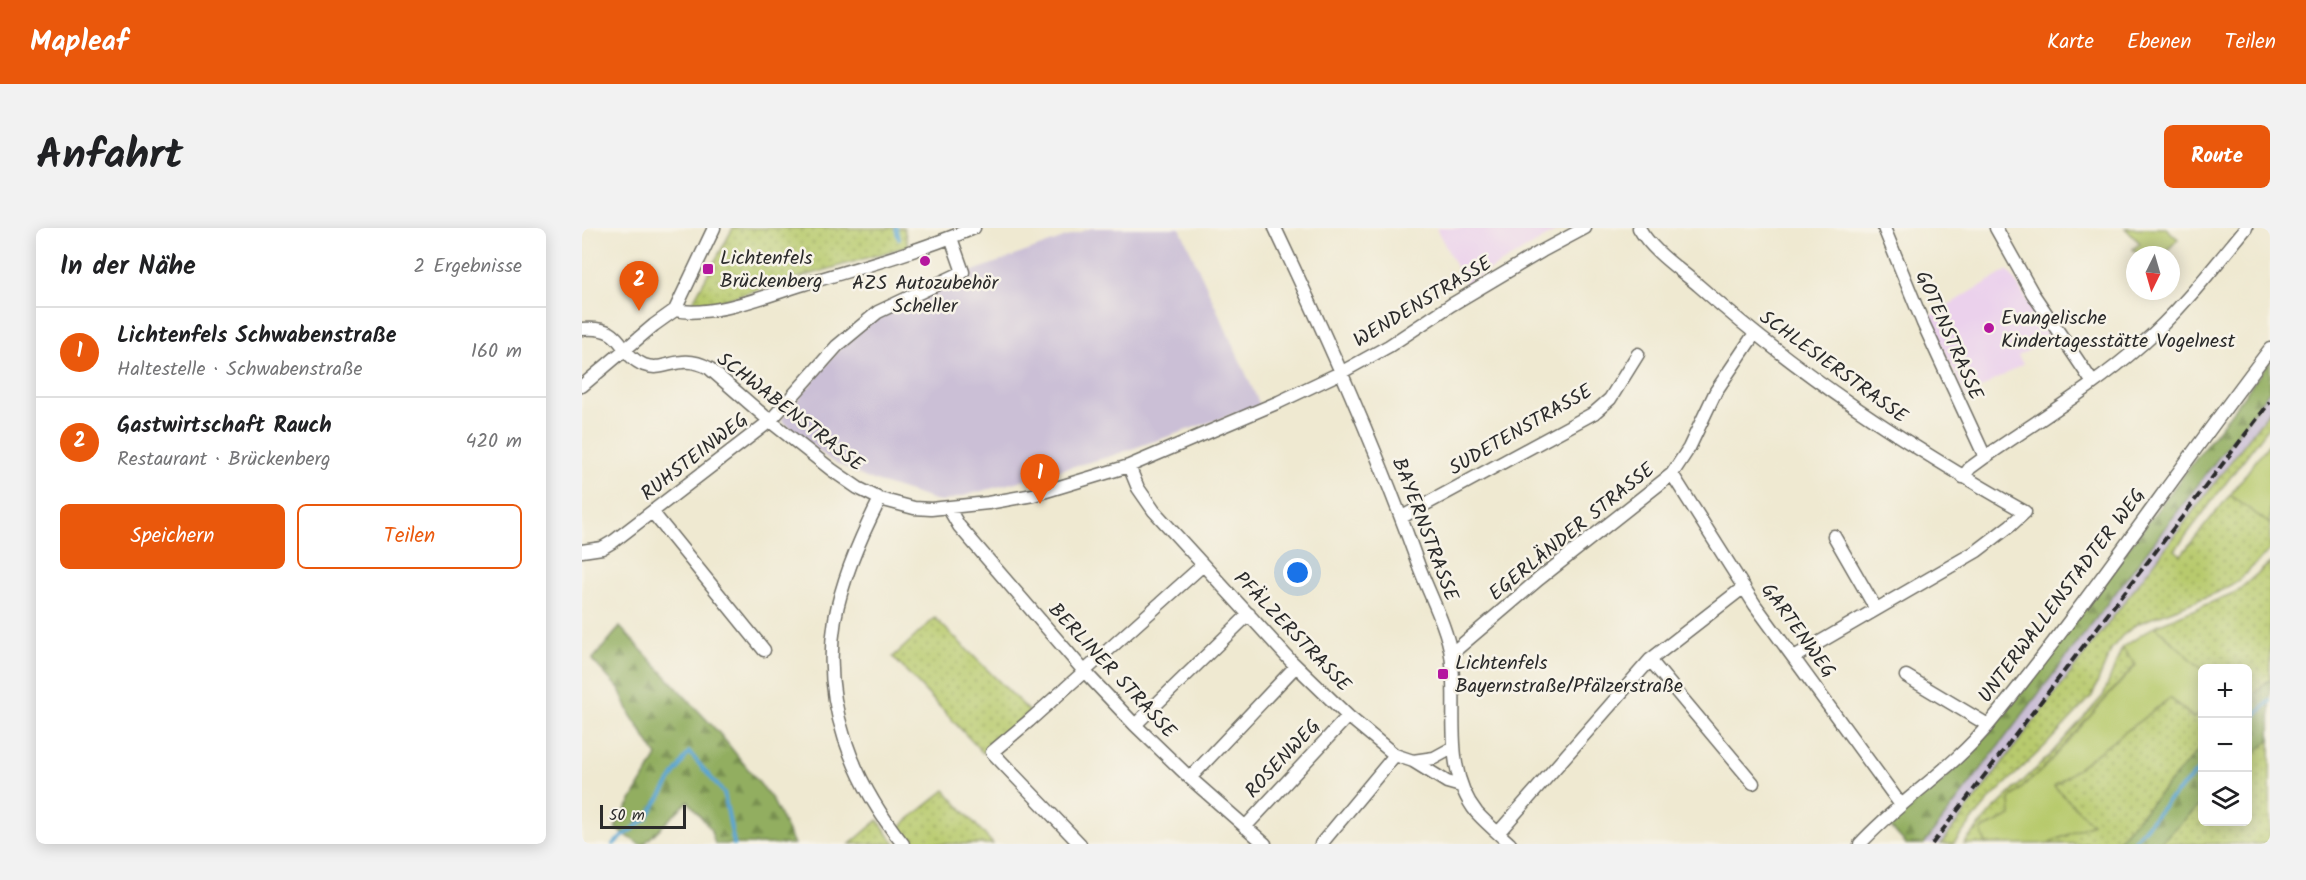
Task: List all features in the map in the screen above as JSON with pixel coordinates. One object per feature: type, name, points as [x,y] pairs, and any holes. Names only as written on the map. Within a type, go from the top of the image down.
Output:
[{"type":"street","points":[[582,386],[675,310],[714,228]]},
{"type":"street","points":[[675,310],[700,311],[736,305],[902,255],[974,228]]},
{"type":"street","name":"BAYERNSTRASSE","points":[[1275,228],[1342,372],[1402,517],[1451,654],[1454,747],[1461,786],[1478,813],[1510,844]]},
{"type":"street","name":"WENDENSTRASSE","points":[[1342,372],[1389,346],[1451,305],[1542,251],[1585,228]]},
{"type":"street","name":"SCHLESIERSTRASSE","points":[[1639,228],[1649,243],[1755,333],[1853,407],[1904,442],[2025,512],[1977,551],[1876,609]]},
{"type":"street","name":"GOTENSTRASSE","points":[[1884,228],[1923,323],[1985,457]]},
{"type":"street","points":[[1996,228],[2033,294],[2093,383]]},
{"type":"street","points":[[1963,477],[1970,468],[2093,383],[2142,344],[2169,318],[2246,228]]},
{"type":"street","name":"RUHSTEINWEG","points":[[582,551],[602,548],[653,513],[770,422],[837,346],[878,312],[963,272],[951,238]]},
{"type":"street","name":"SCHWABENSTRASSE","points":[[582,329],[595,328],[615,335],[627,350],[645,365],[661,366],[683,360],[697,362],[709,368],[770,422],[858,488],[880,499],[915,508],[949,509],[1033,495],[1129,466],[1222,428],[1342,372]]},
{"type":"street","name":"EGERLÄNDER STRASSE","points":[[1451,654],[1539,579],[1672,474],[1689,448],[1716,391],[1755,333]]},
{"type":"street","name":"UNTERWALLENSTADTER WEG","points":[[1860,844],[1901,805],[1951,765],[1988,725],[2107,570],[2193,449],[2270,349]]},
{"type":"street","name":"SUDETENSTRASSE","points":[[1402,517],[1594,413],[1610,399],[1638,354]]},
{"type":"street","name":"PFÄLZERSTRASSE","points":[[1129,466],[1138,488],[1154,511],[1296,666],[1348,716],[1395,755],[1413,761],[1448,782],[1461,786]]},
{"type":"street","name":"GARTENWEG","points":[[1672,474],[1744,587],[1901,805]]},
{"type":"street","points":[[880,499],[848,572],[835,619],[832,653],[834,692],[839,719],[855,771],[870,798],[903,844]]},
{"type":"street","name":"BERLINER STRASSE","points":[[949,509],[959,526],[1084,672],[1190,778],[1265,844]]},
{"type":"street","points":[[653,513],[765,650]]},
{"type":"street","points":[[1794,657],[1876,609],[1834,536]]},
{"type":"street","points":[[1080,844],[992,752],[1203,565]]},
{"type":"street","points":[[1498,833],[1650,660],[1744,587]]},
{"type":"street","points":[[1135,725],[1249,614]]},
{"type":"street","points":[[1650,660],[1754,783]]},
{"type":"street","points":[[1190,778],[1296,666]]},
{"type":"street","points":[[1906,676],[1988,725]]},
{"type":"street","name":"ROSENWEG","points":[[1245,827],[1348,716]]},
{"type":"street","points":[[1413,761],[1434,758],[1454,747]]},
{"type":"street","points":[[1321,844],[1395,755]]},
{"type":"shaded area","points":[[1091,228],[1180,228],[1260,405],[1108,457],[941,502],[866,478],[830,460],[781,420],[843,345],[872,321],[954,278]]},
{"type":"shaded area","points":[[1436,228],[1562,228],[1465,284]]},
{"type":"shaded area","name":"Evangelische Kindertagesstätte Vogelnest","points":[[2008,270],[2051,338],[2018,356],[2023,364],[1966,397],[1928,317]]},
{"type":"shaded area","points":[[2270,390],[2270,410],[1941,844],[1924,844]]},
{"type":"green space","points":[[733,228],[904,228],[908,246],[712,303],[692,303]]},
{"type":"green space","points":[[2125,228],[2166,228],[2178,239],[2171,246],[2136,246],[2140,243]]},
{"type":"green space","points":[[2270,361],[2270,390],[1924,844],[1906,844],[1888,824],[1944,780],[1989,732]]},
{"type":"green space","points":[[2270,410],[2270,425],[2175,550],[2181,555],[2230,495],[2270,524],[2270,550],[2238,581],[2216,593],[2137,624],[2122,636],[2112,648],[2092,696],[1992,797],[1953,844],[1941,844]]},
{"type":"green space","points":[[2270,442],[2270,524],[2230,495]]},
{"type":"green space","points":[[2270,563],[2270,679],[2252,696],[2252,664],[2198,665],[2155,626],[2236,592]]},
{"type":"green space","points":[[935,618],[1030,712],[983,753],[893,657]]},
{"type":"green space","points":[[2155,626],[2198,665],[2198,714],[2194,718],[2170,698],[2054,786],[2092,824],[2047,844],[1986,844],[1981,830],[2011,816],[2010,799],[2043,769],[2136,665],[2122,648]]},
{"type":"green space","points":[[620,627],[720,734],[772,799],[794,844],[715,844],[710,828],[688,801],[644,844],[639,844],[615,828],[657,756],[631,716],[619,689],[592,660]]},
{"type":"green space","points":[[2122,648],[2136,664],[2043,769],[2010,799],[2012,816],[1981,830],[1986,844],[1964,844],[1991,812],[2049,756],[2103,696]]},
{"type":"green space","points":[[2270,679],[2270,739],[2252,756],[2252,718],[2252,696]]},
{"type":"green space","points":[[2170,698],[2193,718],[2198,713],[2198,751],[2115,844],[2047,844],[2091,824],[2054,786]]},
{"type":"green space","points":[[2270,739],[2270,844],[2159,844],[2198,807],[2198,826],[2252,826],[2252,756]]},
{"type":"green space","points":[[2198,751],[2198,807],[2159,844],[2115,844]]},
{"type":"green space","points":[[945,790],[993,844],[912,844],[898,828]]},
{"type":"green space","points":[[878,820],[895,844],[850,844]]},
{"type":"waterway","points":[[896,228],[899,239]]},
{"type":"waterway","points":[[2252,719],[2270,701]]},
{"type":"waterway","points":[[613,844],[646,819],[689,752],[724,793],[734,844]]},
{"type":"waterway","points":[[2131,844],[2168,801],[2198,771]]},
{"type":"railway","points":[[1932,844],[2270,402]]},
{"type":"place","name":"AZS Autozubehör Scheller","points":[[925,261]]},
{"type":"place","name":"Lichtenfels Brückenberg","points":[[708,269]]},
{"type":"place","name":"Gastwirtschaft Rauch","points":[[639,311]]},
{"type":"place","name":"Evangelische Kindertagesstätte Vogelnest","points":[[1989,328]]},
{"type":"place","name":"Lichtenfels Schwabenstraße","points":[[1040,504]]},
{"type":"place","name":"Lichtenfels Bayernstraße/Pfälzerstraße","points":[[1443,674]]}]
